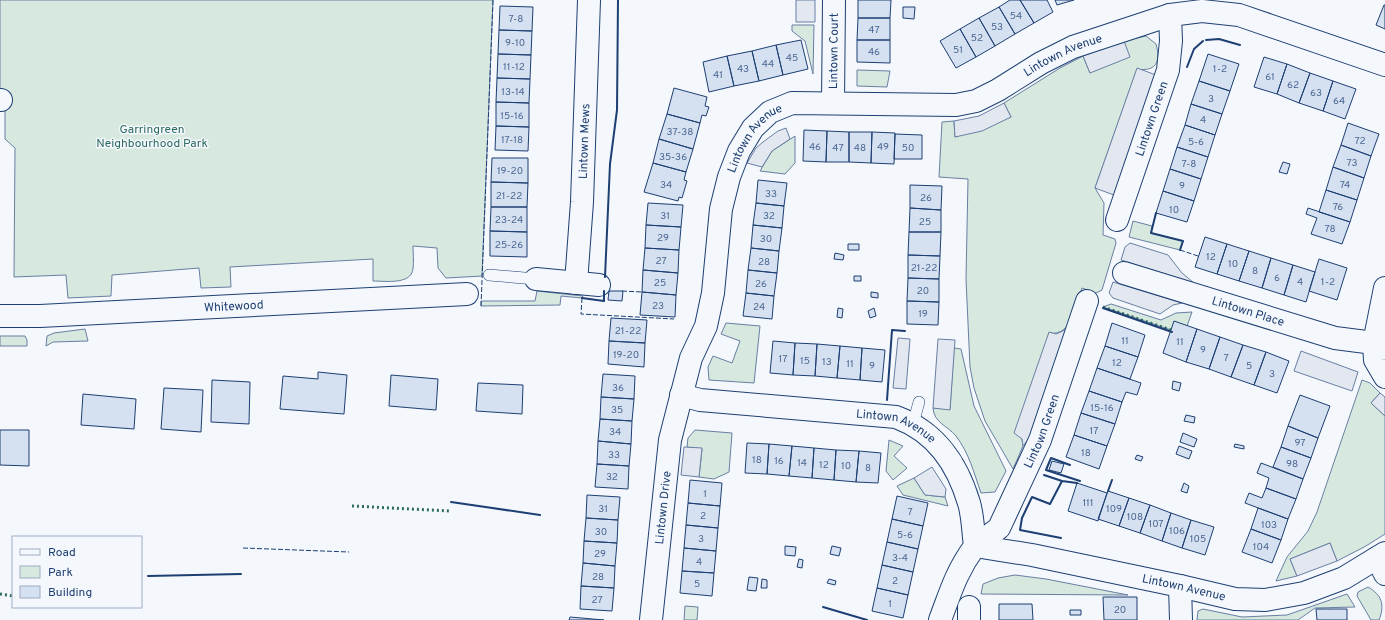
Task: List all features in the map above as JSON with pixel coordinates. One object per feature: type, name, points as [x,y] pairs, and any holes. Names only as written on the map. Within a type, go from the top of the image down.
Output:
[{"type":"street","name":"Lintown Mews","points":[[576,283],[582,202],[590,0]]},
{"type":"street","name":"Lintown Court","points":[[833,102],[834,0]]},
{"type":"street","name":"Lintown Avenue","points":[[1382,562],[1304,593],[1265,600],[1235,599],[1032,555],[975,546],[970,504],[952,462],[932,439],[913,424],[896,417],[700,400],[681,395],[691,358],[706,326],[713,293],[721,209],[728,177],[739,151],[753,128],[770,112],[792,103],[833,102],[956,105],[976,101],[1072,47],[1170,15],[1202,11],[1242,8],[1385,65]]},
{"type":"street","name":"Lintown Green","points":[[1117,220],[1168,70],[1171,41],[1170,15]]},
{"type":"street","name":"Lintown Place","points":[[1124,273],[1335,338],[1374,343]]},
{"type":"street","points":[[536,279],[599,285]]},
{"type":"street","points":[[1385,288],[1374,343],[1375,360],[1385,377]]},
{"type":"street","name":"Whitewood","points":[[0,316],[40,316],[467,294]]},
{"type":"street","name":"Lintown Green","points":[[975,546],[999,528],[1030,462],[1040,440],[1087,301]]},
{"type":"street","name":"Lintown Drive","points":[[651,620],[670,440],[681,395]]},
{"type":"street","points":[[940,620],[955,578],[961,566],[975,546]]},
{"type":"street","points":[[1180,586],[1181,620]]},
{"type":"lane","points":[[489,275],[536,279]]},
{"type":"lane","points":[[913,424],[919,402]]},
{"type":"green space","name":"Garringreen Neighbourhood Park","points":[[0,0],[493,0],[482,276],[446,278],[438,268],[437,248],[413,246],[413,269],[411,274],[408,278],[397,281],[373,281],[373,259],[230,267],[231,287],[201,288],[199,268],[112,275],[111,296],[68,298],[66,275],[14,277],[15,148],[5,139],[5,93],[0,93]]},
{"type":"green space","points":[[792,25],[814,25],[813,74],[805,41],[792,31]]},
{"type":"green space","points":[[1146,36],[1156,44],[1158,56],[1156,64],[1149,69],[1137,69],[1095,188],[1104,203],[1103,235],[1115,239],[1116,243],[1102,290],[1096,293],[1082,288],[1075,311],[1068,325],[1057,333],[1049,333],[1022,439],[1023,446],[1013,469],[985,421],[974,388],[970,367],[966,279],[968,179],[939,177],[942,122],[954,121],[955,137],[1011,117],[1004,103],[1060,68],[1083,56],[1090,73],[1124,41]]},
{"type":"green space","points":[[857,70],[890,71],[887,87],[857,86]]},
{"type":"green space","points":[[795,136],[795,163],[785,174],[760,171],[772,151]]},
{"type":"green space","points":[[1133,221],[1152,226],[1151,233],[1183,241],[1180,250],[1129,237]]},
{"type":"green space","points":[[537,291],[583,296],[582,298],[561,296],[560,305],[481,306],[481,301],[535,301]]},
{"type":"green space","points":[[1111,304],[1161,320],[1176,313],[1192,312],[1186,329],[1174,331],[1103,307]]},
{"type":"green space","points":[[726,323],[760,326],[754,383],[709,380],[708,367],[713,356],[732,363],[740,341],[721,334]]},
{"type":"green space","points":[[85,329],[88,341],[53,342],[46,346],[47,336],[54,333]]},
{"type":"green space","points":[[0,336],[25,336],[27,346],[0,346]]},
{"type":"green space","points":[[954,348],[961,349],[974,406],[1006,471],[995,492],[981,493],[971,463],[961,443],[953,433],[939,421],[934,413],[933,408],[950,409]]},
{"type":"green space","points":[[1362,380],[1370,383],[1380,393],[1371,403],[1385,416],[1385,534],[1337,561],[1330,543],[1290,559],[1297,576],[1276,581],[1287,557],[1308,531],[1317,512]]},
{"type":"green space","points":[[695,430],[732,433],[729,472],[714,479],[699,477],[702,449],[687,447],[688,438]]},
{"type":"green space","points":[[889,440],[903,446],[894,456],[907,468],[893,480],[886,471]]},
{"type":"green space","points":[[914,478],[925,495],[945,497],[948,506],[903,495],[897,486]]},
{"type":"green space","points":[[1015,575],[1046,579],[1128,595],[981,594],[983,584],[998,578]]},
{"type":"green space","points":[[1368,587],[1376,593],[1381,601],[1382,610],[1379,620],[1371,620],[1357,596],[1358,592]]},
{"type":"green space","points":[[1347,594],[1355,607],[1315,608],[1298,620],[1197,620],[1198,611],[1203,609],[1242,617],[1287,615]]},
{"type":"green space","points":[[685,606],[698,607],[697,620],[684,620]]},
{"type":"shaded area","points":[[796,0],[815,0],[815,22],[796,22]]},
{"type":"shaded area","points":[[1124,41],[1130,57],[1090,73],[1083,56]]},
{"type":"shaded area","points":[[1137,68],[1156,75],[1114,195],[1095,188]]},
{"type":"shaded area","points":[[1004,103],[1011,117],[982,131],[955,137],[954,121],[979,116]]},
{"type":"shaded area","points":[[786,128],[790,139],[772,151],[762,167],[747,163],[756,148],[778,131]]},
{"type":"shaded area","points":[[1130,243],[1168,255],[1182,273],[1194,283],[1121,260],[1125,247]]},
{"type":"shaded area","points":[[1113,282],[1182,303],[1173,305],[1160,314],[1113,298],[1109,293]]},
{"type":"shaded area","points":[[1068,326],[1033,434],[1023,446],[1022,439],[1014,433],[1049,332],[1056,334],[1063,331]]},
{"type":"shaded area","points":[[898,338],[910,339],[906,389],[893,388]]},
{"type":"shaded area","points":[[938,339],[955,340],[950,410],[933,408]]},
{"type":"shaded area","points":[[1301,351],[1358,372],[1352,391],[1294,371]]},
{"type":"shaded area","points":[[1380,393],[1385,397],[1385,416],[1371,403]]},
{"type":"shaded area","points":[[684,447],[702,448],[699,477],[681,475]]},
{"type":"shaded area","points":[[932,467],[946,489],[945,497],[925,495],[914,478]]},
{"type":"shaded area","points":[[1330,543],[1337,561],[1297,576],[1290,559]]},
{"type":"building","points":[[858,0],[891,0],[890,18],[858,18]]},
{"type":"building","points":[[1010,0],[1020,0],[1034,23],[1015,34],[999,7]]},
{"type":"building","points":[[1020,0],[1047,0],[1053,12],[1034,23]]},
{"type":"building","points":[[1055,0],[1074,0],[1057,5]]},
{"type":"building","points":[[1385,5],[1385,29],[1376,25]]},
{"type":"building","points":[[500,6],[533,7],[532,31],[499,30]]},
{"type":"building","points":[[903,7],[915,7],[914,19],[903,18]]},
{"type":"building","points":[[999,7],[1015,34],[995,46],[979,18]]},
{"type":"building","points":[[858,18],[890,18],[890,40],[857,40]]},
{"type":"building","points":[[979,18],[995,46],[976,57],[960,29]]},
{"type":"building","points":[[960,29],[976,57],[956,68],[940,41]]},
{"type":"building","points":[[499,30],[532,31],[531,55],[498,54]]},
{"type":"building","points":[[801,40],[808,69],[783,75],[776,45]]},
{"type":"building","points":[[857,40],[890,40],[890,63],[857,62]]},
{"type":"building","points":[[776,45],[783,75],[759,81],[752,51]]},
{"type":"building","points":[[752,51],[759,81],[734,86],[727,56]]},
{"type":"building","points":[[498,54],[531,55],[530,79],[497,78]]},
{"type":"building","points":[[1208,54],[1239,64],[1230,91],[1199,81]]},
{"type":"building","points":[[727,56],[734,86],[709,92],[703,62]]},
{"type":"building","points":[[1264,57],[1287,64],[1277,94],[1254,87]]},
{"type":"building","points":[[1287,64],[1310,73],[1299,103],[1277,94]]},
{"type":"building","points":[[1310,73],[1333,81],[1323,111],[1299,103]]},
{"type":"building","points":[[497,78],[530,79],[529,103],[496,102]]},
{"type":"building","points":[[1199,81],[1230,91],[1222,114],[1191,104]]},
{"type":"building","points":[[1333,81],[1356,89],[1345,119],[1323,111]]},
{"type":"building","points":[[674,88],[707,97],[705,106],[709,107],[706,116],[702,115],[700,123],[667,114]]},
{"type":"building","points":[[496,102],[529,103],[529,127],[496,126]]},
{"type":"building","points":[[1191,104],[1222,114],[1215,135],[1185,125]]},
{"type":"building","points":[[667,114],[700,123],[693,149],[659,139]]},
{"type":"building","points":[[1348,123],[1379,134],[1371,156],[1341,145]]},
{"type":"building","points":[[1185,125],[1215,135],[1208,157],[1177,147]]},
{"type":"building","points":[[496,126],[529,127],[528,151],[495,150]]},
{"type":"building","points":[[804,130],[827,131],[826,162],[803,161]]},
{"type":"building","points":[[827,131],[849,132],[849,162],[826,162]]},
{"type":"building","points":[[849,132],[872,132],[871,163],[849,162]]},
{"type":"building","points":[[872,132],[895,133],[894,164],[871,163]]},
{"type":"building","points":[[895,134],[922,135],[922,159],[894,159]]},
{"type":"building","points":[[659,139],[693,149],[686,172],[653,163]]},
{"type":"building","points":[[1341,145],[1371,156],[1364,178],[1333,167]]},
{"type":"building","points":[[1177,147],[1208,157],[1201,179],[1170,169]]},
{"type":"building","points":[[492,158],[528,158],[528,183],[491,182]]},
{"type":"building","points":[[1283,162],[1290,164],[1287,174],[1279,172]]},
{"type":"building","points":[[653,163],[686,172],[684,180],[687,181],[682,198],[679,197],[678,201],[644,192]]},
{"type":"building","points":[[1333,167],[1364,178],[1357,200],[1326,190]]},
{"type":"building","points":[[1170,169],[1201,179],[1194,201],[1163,191]]},
{"type":"building","points":[[758,180],[787,183],[784,206],[756,203]]},
{"type":"building","points":[[491,182],[528,183],[527,207],[491,207]]},
{"type":"building","points":[[910,185],[942,186],[941,210],[910,208]]},
{"type":"building","points":[[1326,190],[1357,200],[1350,222],[1319,212]]},
{"type":"building","points":[[1163,191],[1194,201],[1187,222],[1156,213]]},
{"type":"building","points":[[648,203],[683,205],[681,227],[646,225]]},
{"type":"building","points":[[756,203],[784,206],[782,228],[753,225]]},
{"type":"building","points":[[491,207],[527,207],[527,232],[490,231]]},
{"type":"building","points":[[910,208],[941,210],[941,232],[909,232]]},
{"type":"building","points":[[1308,208],[1350,222],[1342,244],[1311,234],[1317,218],[1306,214]]},
{"type":"building","points":[[646,225],[681,227],[679,250],[645,248]]},
{"type":"building","points":[[753,225],[782,228],[779,251],[751,248]]},
{"type":"building","points":[[490,231],[527,232],[527,257],[490,256]]},
{"type":"building","points":[[909,232],[941,232],[940,256],[908,255]]},
{"type":"building","points":[[1205,237],[1227,244],[1217,274],[1195,267]]},
{"type":"building","points":[[848,244],[859,244],[859,250],[848,250]]},
{"type":"building","points":[[1227,244],[1249,251],[1239,281],[1217,274]]},
{"type":"building","points":[[645,248],[679,250],[678,273],[643,270]]},
{"type":"building","points":[[751,248],[779,251],[777,273],[748,270]]},
{"type":"building","points":[[1249,251],[1271,258],[1262,288],[1239,281]]},
{"type":"building","points":[[835,253],[844,255],[843,260],[834,259]]},
{"type":"building","points":[[908,255],[940,256],[939,279],[908,278]]},
{"type":"building","points":[[1271,258],[1293,265],[1284,295],[1262,288]]},
{"type":"building","points":[[1319,259],[1347,268],[1337,300],[1309,291]]},
{"type":"building","points":[[1293,265],[1315,272],[1306,302],[1284,295]]},
{"type":"building","points":[[643,270],[678,273],[676,295],[642,292]]},
{"type":"building","points":[[748,270],[777,273],[774,296],[746,293]]},
{"type":"building","points":[[854,276],[861,276],[861,281],[854,281]]},
{"type":"building","points":[[908,278],[939,279],[939,302],[907,301]]},
{"type":"building","points":[[609,291],[623,291],[622,301],[608,300]]},
{"type":"building","points":[[642,292],[676,295],[675,317],[640,315]]},
{"type":"building","points":[[871,292],[878,293],[878,298],[871,297]]},
{"type":"building","points":[[746,293],[774,296],[772,319],[743,316]]},
{"type":"building","points":[[907,301],[939,302],[938,325],[907,324]]},
{"type":"building","points":[[838,308],[843,309],[842,318],[837,317]]},
{"type":"building","points":[[874,308],[876,316],[870,318],[868,311]]},
{"type":"building","points":[[611,318],[647,320],[645,343],[609,341]]},
{"type":"building","points":[[1174,321],[1197,329],[1186,362],[1163,353]]},
{"type":"building","points":[[1112,323],[1145,335],[1138,357],[1105,346]]},
{"type":"building","points":[[1197,329],[1220,337],[1209,369],[1186,362]]},
{"type":"building","points":[[1220,337],[1243,345],[1231,377],[1209,369]]},
{"type":"building","points":[[609,341],[645,343],[644,367],[608,364]]},
{"type":"building","points":[[773,341],[795,343],[793,375],[770,373]]},
{"type":"building","points":[[795,343],[817,344],[815,376],[793,375]]},
{"type":"building","points":[[817,344],[840,346],[837,378],[815,376]]},
{"type":"building","points":[[1243,345],[1266,352],[1254,385],[1231,377]]},
{"type":"building","points":[[840,346],[862,348],[860,380],[837,378]]},
{"type":"building","points":[[1105,346],[1138,357],[1130,379],[1097,368]]},
{"type":"building","points":[[862,348],[885,350],[882,382],[860,380]]},
{"type":"building","points":[[1266,352],[1289,361],[1277,393],[1254,385]]},
{"type":"building","points":[[1097,368],[1141,383],[1137,395],[1126,392],[1122,402],[1089,391]]},
{"type":"building","points":[[318,372],[347,375],[344,414],[280,409],[283,376],[318,379]]},
{"type":"building","points":[[603,374],[635,376],[634,399],[601,397]]},
{"type":"building","points":[[391,375],[438,379],[436,410],[389,406]]},
{"type":"building","points":[[212,380],[250,382],[249,424],[211,422]]},
{"type":"building","points":[[1173,381],[1181,383],[1179,391],[1172,389]]},
{"type":"building","points":[[478,383],[523,385],[522,414],[476,411]]},
{"type":"building","points":[[164,388],[203,390],[201,432],[161,429]]},
{"type":"building","points":[[1089,391],[1122,402],[1115,424],[1081,413]]},
{"type":"building","points":[[83,394],[136,399],[134,429],[81,425]]},
{"type":"building","points":[[1300,395],[1330,406],[1318,438],[1288,426]]},
{"type":"building","points":[[601,397],[634,399],[632,421],[600,419]]},
{"type":"building","points":[[1081,413],[1115,424],[1107,446],[1074,435]]},
{"type":"building","points":[[1186,415],[1195,417],[1194,423],[1184,421]]},
{"type":"building","points":[[600,419],[632,421],[631,444],[598,441]]},
{"type":"building","points":[[1288,426],[1318,438],[1311,458],[1281,447]]},
{"type":"building","points":[[0,430],[29,430],[29,466],[0,465]]},
{"type":"building","points":[[1183,433],[1197,439],[1194,447],[1180,442]]},
{"type":"building","points":[[1074,435],[1107,446],[1099,469],[1066,457]]},
{"type":"building","points":[[598,441],[631,444],[629,466],[597,464]]},
{"type":"building","points":[[747,443],[769,444],[767,474],[745,473]]},
{"type":"building","points":[[769,444],[792,446],[789,476],[767,474]]},
{"type":"building","points":[[1235,444],[1244,446],[1244,449],[1234,447]]},
{"type":"building","points":[[792,446],[814,448],[812,478],[789,476]]},
{"type":"building","points":[[1179,446],[1192,451],[1189,459],[1176,454]]},
{"type":"building","points":[[1281,447],[1311,458],[1303,479],[1273,467]]},
{"type":"building","points":[[814,448],[836,450],[834,480],[812,478]]},
{"type":"building","points":[[836,450],[859,451],[856,482],[834,480]]},
{"type":"building","points":[[859,451],[881,453],[878,483],[856,482]]},
{"type":"building","points":[[1137,455],[1143,457],[1141,461],[1135,459]]},
{"type":"building","points":[[1052,461],[1064,464],[1061,473],[1049,470]]},
{"type":"building","points":[[1261,463],[1303,479],[1296,499],[1266,488],[1269,478],[1257,473]]},
{"type":"building","points":[[597,464],[629,466],[628,489],[595,487]]},
{"type":"building","points":[[690,480],[722,483],[720,506],[688,503]]},
{"type":"building","points":[[1077,483],[1107,493],[1098,521],[1068,511]]},
{"type":"building","points":[[1184,483],[1189,486],[1187,493],[1181,491]]},
{"type":"building","points":[[1266,488],[1296,499],[1288,519],[1245,503],[1249,493],[1262,498]]},
{"type":"building","points":[[1108,491],[1129,498],[1119,526],[1098,519]]},
{"type":"building","points":[[587,495],[620,497],[618,520],[586,518]]},
{"type":"building","points":[[897,496],[928,503],[923,526],[892,519]]},
{"type":"building","points":[[1129,498],[1150,505],[1140,533],[1119,526]]},
{"type":"building","points":[[688,503],[720,506],[718,528],[686,525]]},
{"type":"building","points":[[1150,505],[1171,513],[1162,541],[1140,533]]},
{"type":"building","points":[[1258,508],[1288,519],[1281,540],[1251,529]]},
{"type":"building","points":[[1171,513],[1191,520],[1182,548],[1162,541]]},
{"type":"building","points":[[586,518],[618,520],[617,543],[584,541]]},
{"type":"building","points":[[892,519],[923,526],[918,549],[887,542]]},
{"type":"building","points":[[1191,520],[1214,527],[1205,555],[1182,548]]},
{"type":"building","points":[[686,525],[718,528],[716,551],[684,548]]},
{"type":"building","points":[[1251,529],[1281,540],[1272,563],[1242,552]]},
{"type":"building","points":[[584,541],[617,543],[615,566],[583,563]]},
{"type":"building","points":[[887,542],[918,549],[913,572],[882,565]]},
{"type":"building","points":[[785,546],[796,547],[795,556],[785,555]]},
{"type":"building","points":[[832,546],[841,548],[839,556],[830,554]]},
{"type":"building","points":[[684,548],[716,551],[714,573],[682,571]]},
{"type":"building","points":[[799,559],[803,560],[802,568],[797,567]]},
{"type":"building","points":[[583,563],[615,566],[614,588],[581,586]]},
{"type":"building","points":[[882,565],[913,572],[908,595],[877,588]]},
{"type":"building","points":[[682,571],[714,573],[712,596],[680,593]]},
{"type":"building","points":[[749,577],[758,578],[756,591],[747,590]]},
{"type":"building","points":[[762,579],[767,580],[767,588],[761,588]]},
{"type":"building","points":[[829,579],[836,581],[835,585],[827,583]]},
{"type":"building","points":[[581,586],[614,588],[612,611],[580,609]]},
{"type":"building","points":[[877,588],[908,595],[903,618],[872,611]]},
{"type":"building","points":[[1103,597],[1137,597],[1137,620],[1104,620]]},
{"type":"building","points":[[999,604],[1032,604],[1033,620],[999,620]]},
{"type":"building","points":[[1316,609],[1347,609],[1347,620],[1317,620]]},
{"type":"building","points":[[1070,610],[1081,610],[1081,615],[1070,615]]},
{"type":"building","points":[[570,617],[604,620],[569,620]]},
{"type":"hedge","points":[[1103,307],[1174,331]]},
{"type":"hedge","points":[[352,506],[450,511]]},
{"type":"hedge","points":[[0,594],[12,596]]},
{"type":"fence","points":[[481,306],[493,0]]},
{"type":"fence","points":[[1180,250],[1198,256]]},
{"type":"fence","points":[[622,291],[642,292]]},
{"type":"fence","points":[[582,298],[581,314],[674,319]]},
{"type":"fence","points":[[243,548],[349,552]]},
{"type":"wall","points":[[605,277],[610,164],[617,110],[618,0]]},
{"type":"wall","points":[[1206,40],[1219,39],[1240,45]]},
{"type":"wall","points":[[1187,67],[1194,49],[1203,41]]},
{"type":"wall","points":[[1156,213],[1151,233],[1183,241],[1180,250]]},
{"type":"wall","points":[[582,298],[604,301],[604,291]]},
{"type":"wall","points":[[1103,308],[1172,332]]},
{"type":"wall","points":[[887,400],[892,330],[905,331]]},
{"type":"wall","points":[[1070,465],[1051,458],[1046,470],[1080,481]]},
{"type":"wall","points":[[1044,475],[1062,481],[1050,504],[1032,497],[1022,518],[1020,530],[1061,538]]},
{"type":"wall","points":[[1108,491],[1112,480]]},
{"type":"wall","points":[[1062,481],[1077,483]]},
{"type":"wall","points":[[451,502],[540,515]]},
{"type":"wall","points":[[148,576],[241,574]]},
{"type":"wall","points":[[823,607],[867,620]]}]
